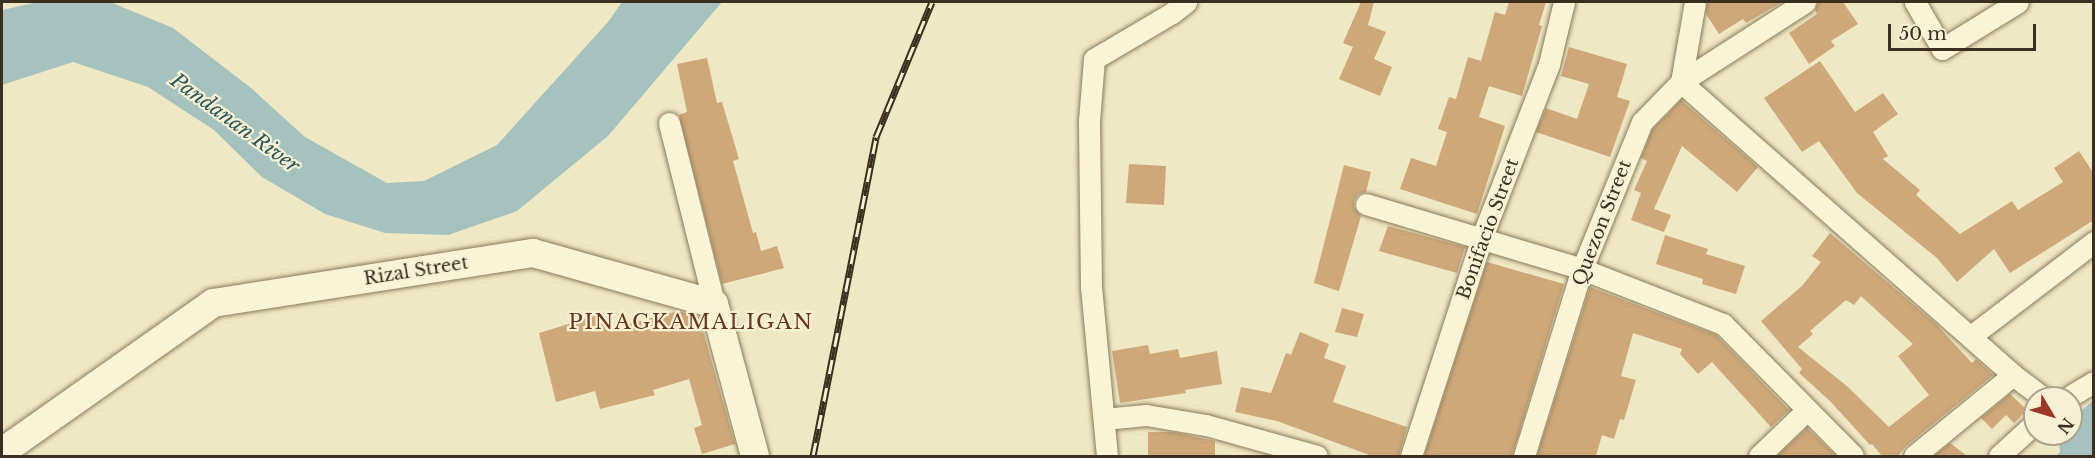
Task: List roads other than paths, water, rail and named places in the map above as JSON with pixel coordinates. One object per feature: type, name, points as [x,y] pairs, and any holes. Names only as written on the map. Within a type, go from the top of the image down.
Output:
[{"type":"street","points":[[1107,456],[1091,288],[1089,121],[1094,59],[1172,13],[1186,2]]},
{"type":"street","name":"Bonifacio Street","points":[[1411,456],[1482,237],[1549,64],[1564,2]]},
{"type":"street","points":[[1695,2],[1681,81],[2028,386]]},
{"type":"street","name":"Quezon Street","points":[[1524,456],[1582,269],[1642,122],[1681,81],[1805,2]]},
{"type":"street","points":[[1915,2],[1942,49],[2018,2]]},
{"type":"street","points":[[669,123],[755,456]]},
{"type":"street","points":[[1366,204],[1482,237],[1582,269],[1723,324],[1806,411],[1853,456]]},
{"type":"street","points":[[1971,336],[2094,242]]},
{"type":"street","name":"Rizal Street","points":[[2,452],[213,303],[532,253],[714,304]]},
{"type":"street","points":[[1914,456],[2013,375]]},
{"type":"street","points":[[1759,456],[1806,411]]},
{"type":"street","points":[[1104,419],[1146,415],[1206,425],[1317,456]]},
{"type":"street","points":[[1999,456],[2023,434]]},
{"type":"water","name":"Pandanan River","points":[[38,2],[110,2],[173,28],[251,88],[305,137],[387,183],[424,181],[497,145],[608,22],[622,2],[722,2],[608,136],[517,211],[448,235],[385,233],[325,214],[262,177],[214,130],[148,87],[73,62],[2,85],[2,10]]},
{"type":"water","points":[[2093,401],[2093,456],[2056,456],[2060,452],[2059,446],[2083,446],[2083,409]]},
{"type":"railway","points":[[813,456],[876,137],[932,2]]},
{"type":"district","name":"PINAGKAMALIGAN","points":[[691,322]]}]
